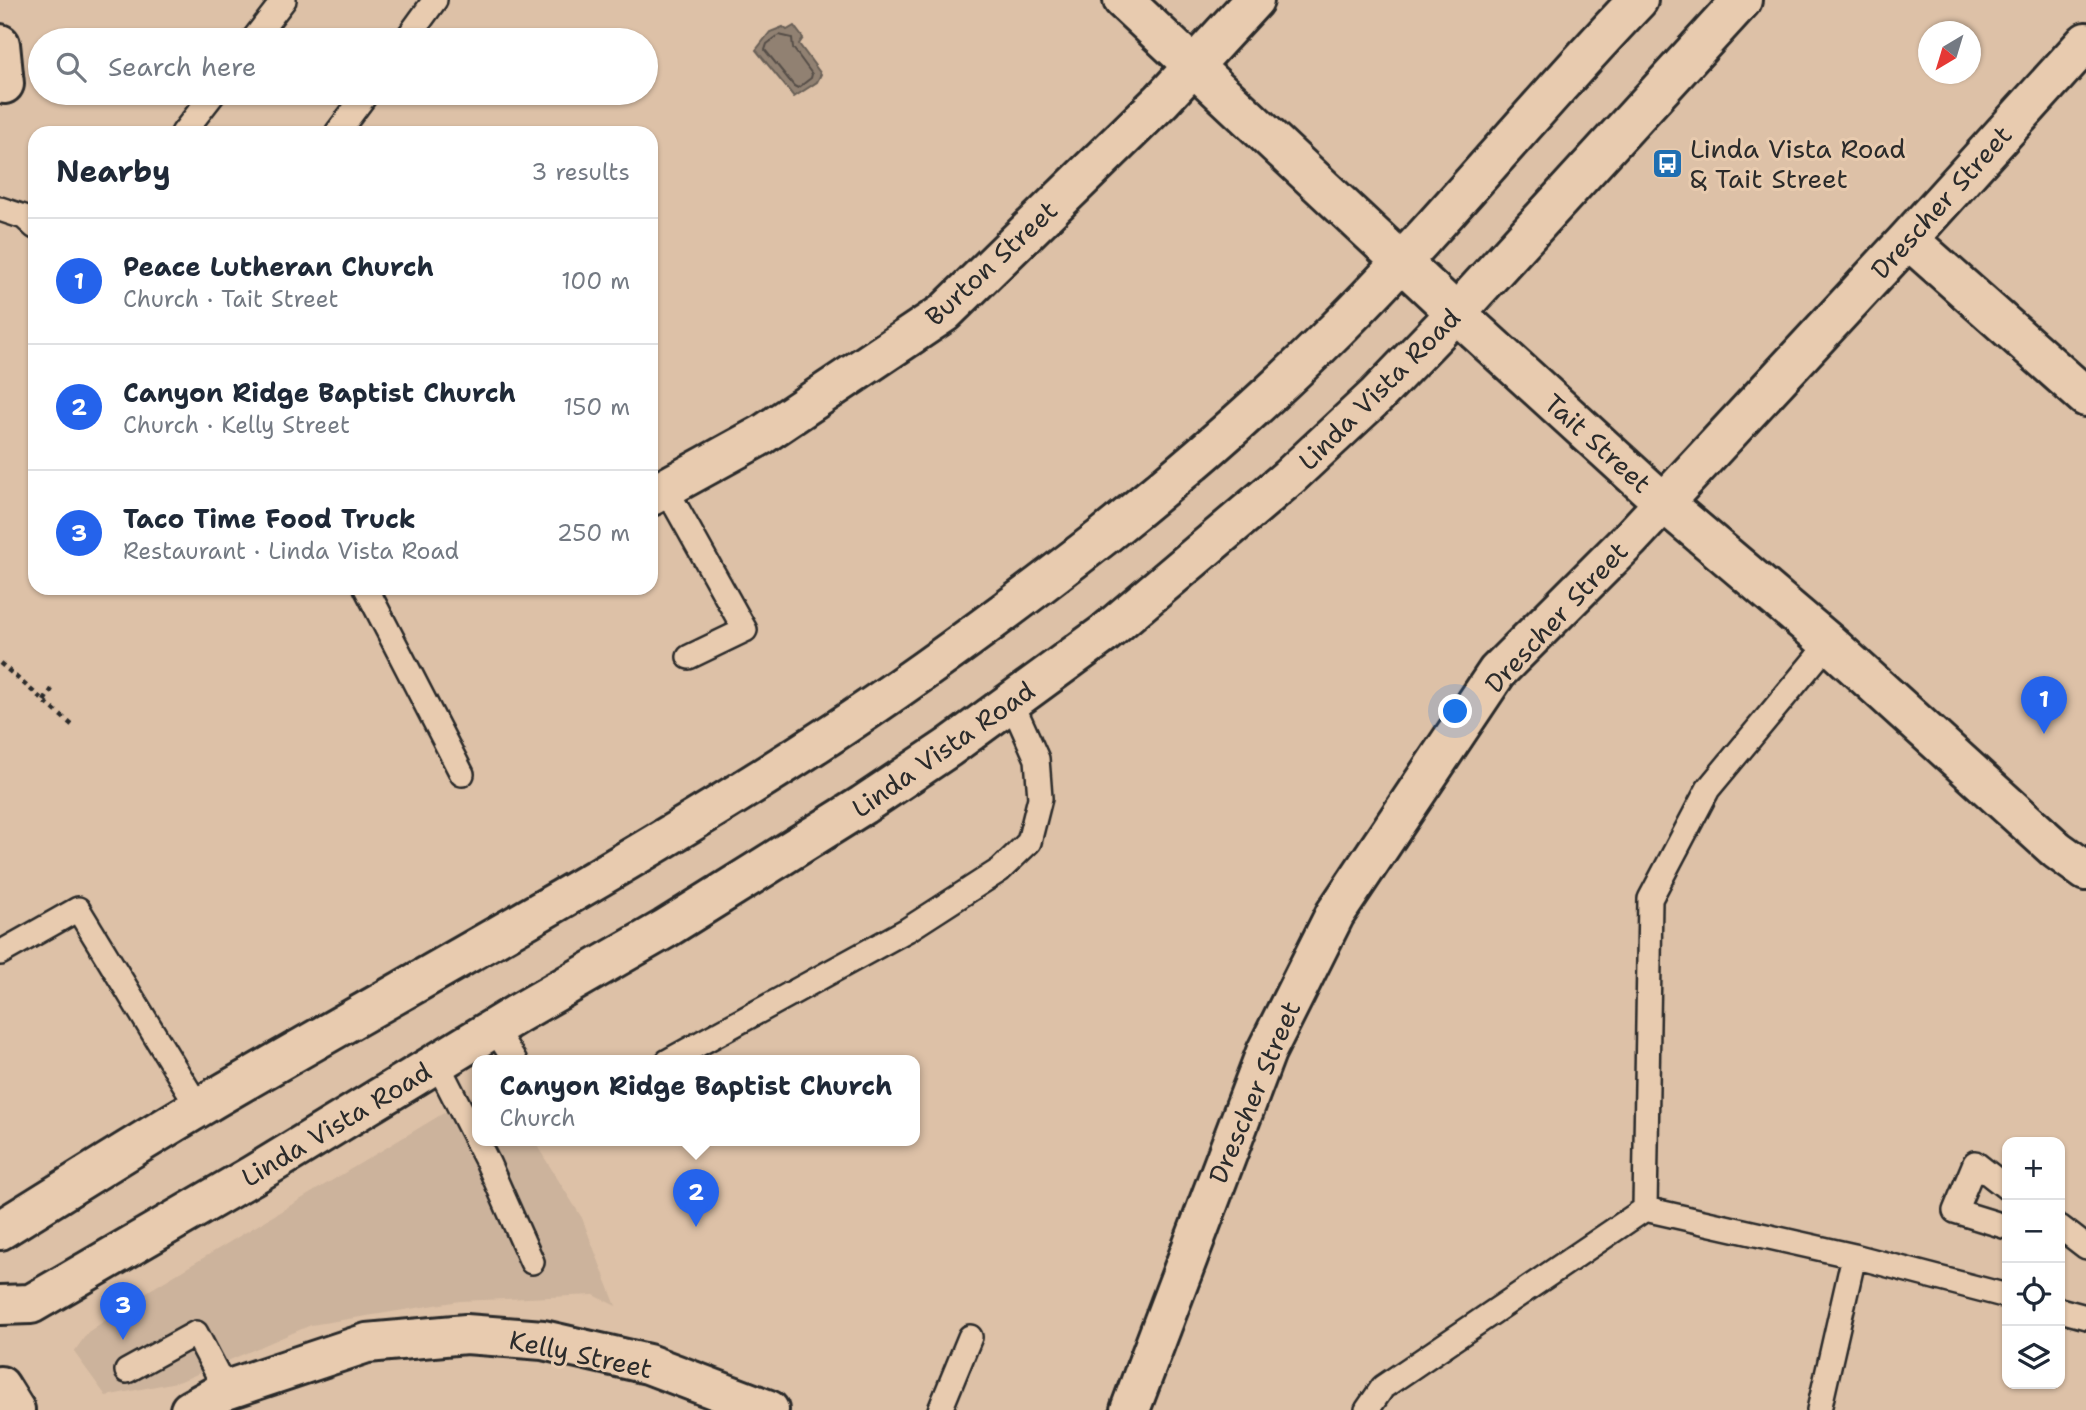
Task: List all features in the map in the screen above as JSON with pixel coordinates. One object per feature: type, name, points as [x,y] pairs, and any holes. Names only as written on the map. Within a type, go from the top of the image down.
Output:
[{"type":"street","name":"Tait Street","points":[[1123,0],[1455,313],[1664,503],[1829,643],[2057,850],[2086,871]]},
{"type":"street","name":"Burton Street","points":[[658,491],[762,435],[944,313],[1194,67],[1254,0]]},
{"type":"street","points":[[0,1230],[199,1108],[649,846],[827,737],[1007,610],[1183,470],[1339,327],[1638,0]]},
{"type":"street","name":"Linda Vista Road","points":[[0,1305],[31,1304],[253,1175],[494,1028],[665,929],[863,805],[1012,703],[1104,634],[1288,478],[1376,396],[1742,0]]},
{"type":"street","name":"Drescher Street","points":[[1130,1410],[1266,1052],[1335,914],[1497,672],[1664,503],[2086,42]]},
{"type":"street","points":[[0,44],[4,84]]},
{"type":"street","points":[[1908,239],[2086,397]]},
{"type":"street","name":"Kelly Street","points":[[190,1410],[226,1390],[367,1343],[466,1334],[543,1340],[648,1364],[760,1408]]},
{"type":"street","points":[[0,1386],[15,1410]]},
{"type":"lane","points":[[262,28],[284,0]]},
{"type":"lane","points":[[415,28],[435,0]]},
{"type":"lane","points":[[188,126],[205,105]]},
{"type":"lane","points":[[342,126],[358,105]]},
{"type":"lane","points":[[0,209],[28,221]]},
{"type":"lane","points":[[658,491],[745,629],[689,657]]},
{"type":"lane","points":[[370,595],[462,774]]},
{"type":"lane","points":[[1645,1209],[1650,899],[1708,789],[1829,643]]},
{"type":"lane","points":[[679,1055],[908,930],[1000,870],[1028,842],[1040,798],[1037,759],[1012,703]]},
{"type":"lane","points":[[0,953],[78,909],[199,1108]]},
{"type":"lane","points":[[494,1028],[511,1055]]},
{"type":"lane","points":[[437,1063],[472,1132]]},
{"type":"lane","points":[[479,1146],[531,1262]]},
{"type":"lane","points":[[2002,1184],[1975,1163],[1955,1210],[2002,1225]]},
{"type":"lane","points":[[1367,1410],[1383,1387],[1645,1209],[1854,1256],[2002,1295]]},
{"type":"lane","points":[[2065,1231],[2086,1247]]},
{"type":"lane","points":[[2065,1246],[2086,1252]]},
{"type":"lane","points":[[1819,1410],[1854,1256]]},
{"type":"lane","points":[[2065,1311],[2086,1317]]},
{"type":"lane","points":[[127,1371],[196,1333],[226,1390]]},
{"type":"lane","points":[[940,1410],[970,1337]]},
{"type":"path","points":[[0,663],[73,726]]},
{"type":"path","points":[[44,701],[52,690]]},
{"type":"shaded area","points":[[472,1096],[472,1146],[537,1146],[582,1218],[616,1306],[594,1295],[460,1301],[311,1325],[181,1381],[106,1396],[74,1352],[88,1332],[150,1290]]},
{"type":"water","points":[[794,26],[803,38],[799,44],[821,74],[817,82],[794,97],[756,50],[770,32],[783,27],[787,30]]},
{"type":"place","name":"Linda Vista Road & Tait Street","points":[[1667,163]]},
{"type":"place","name":"Peace Lutheran Church","points":[[2044,734]]},
{"type":"place","name":"Canyon Ridge Baptist Church","points":[[696,1227]]},
{"type":"place","name":"Taco Time Food Truck","points":[[123,1340]]}]
